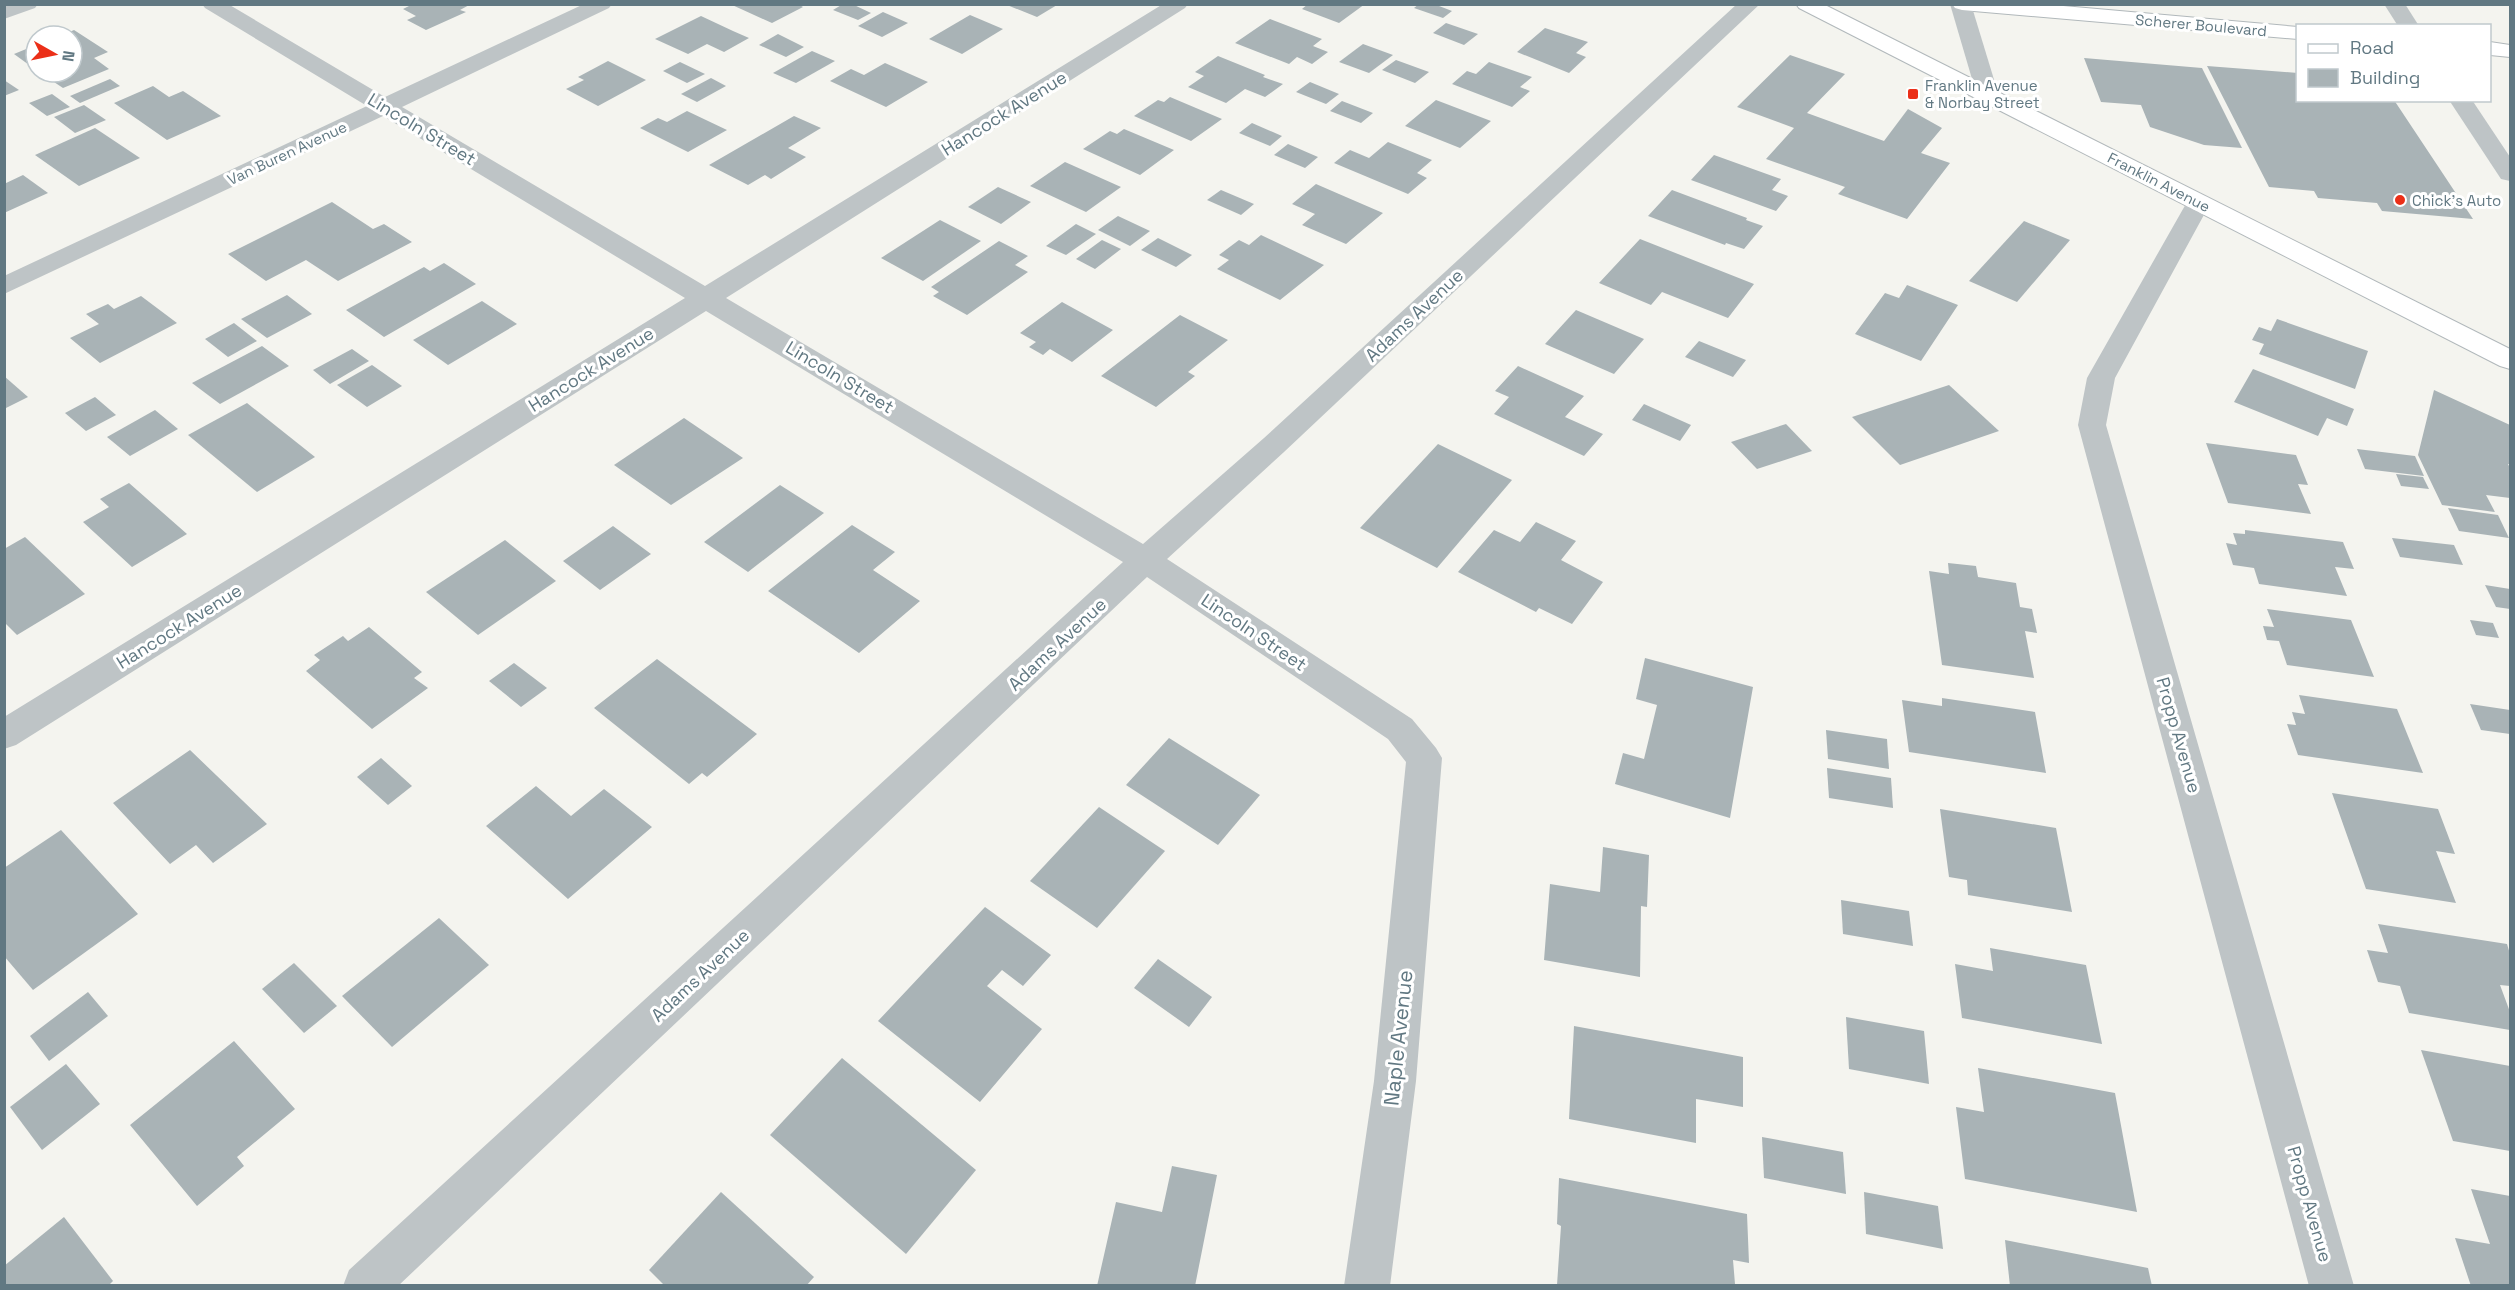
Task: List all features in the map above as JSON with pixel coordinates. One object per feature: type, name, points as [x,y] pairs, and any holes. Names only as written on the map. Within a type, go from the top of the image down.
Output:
[{"type":"main road","name":"Franklin Avenue","points":[[1806,4],[2511,360]]},
{"type":"main road","name":"Scherer Boulevard","points":[[1961,4],[2296,33]]},
{"type":"main road","points":[[2491,49],[2511,51]]},
{"type":"street","points":[[4,13],[28,4]]},
{"type":"street","name":"Lincoln Street","points":[[212,4],[1145,560],[1400,729],[1424,758],[1421,789]]},
{"type":"street","name":"Van Buren Avenue","points":[[4,286],[602,4]]},
{"type":"street","name":"Hancock Avenue","points":[[4,735],[1178,4]]},
{"type":"street","name":"Adams Avenue","points":[[365,1286],[1145,560],[1283,437],[1750,4]]},
{"type":"street","points":[[1961,4],[1988,96]]},
{"type":"street","points":[[2394,4],[2408,24]]},
{"type":"street","points":[[2461,102],[2511,174]]},
{"type":"street","name":"Propp Avenue","points":[[2199,202],[2101,378],[2092,425],[2332,1286]]},
{"type":"street","name":"Naple Avenue","points":[[1367,1286],[1395,1081],[1421,789]]},
{"type":"building","points":[[413,4],[471,4],[460,10],[466,12],[426,30],[407,20],[416,16],[403,9]]},
{"type":"building","points":[[730,4],[798,4],[803,7],[772,23]]},
{"type":"building","points":[[843,4],[852,4],[871,13],[858,20],[833,10]]},
{"type":"building","points":[[1308,4],[1365,4],[1339,23],[1302,9]]},
{"type":"building","points":[[1419,4],[1434,4],[1452,11],[1443,18],[1414,8]]},
{"type":"building","points":[[1007,5],[1057,5],[1037,17]]},
{"type":"building","points":[[883,12],[908,23],[882,37],[858,26]]},
{"type":"building","points":[[970,15],[1003,29],[962,54],[929,39]]},
{"type":"building","points":[[701,16],[749,38],[724,52],[707,44],[688,54],[655,39]]},
{"type":"building","points":[[1270,19],[1322,39],[1313,46],[1328,52],[1312,64],[1297,57],[1289,64],[1235,43]]},
{"type":"building","points":[[1446,23],[1478,34],[1464,45],[1433,33]]},
{"type":"building","points":[[1545,28],[1588,42],[1576,53],[1586,57],[1569,73],[1517,52]]},
{"type":"building","points":[[778,34],[804,47],[786,57],[759,45]]},
{"type":"building","points":[[84,36],[108,52],[94,58],[109,69],[84,79]]},
{"type":"building","points":[[1363,44],[1393,55],[1369,73],[1339,62]]},
{"type":"building","points":[[24,50],[24,61],[14,54]]},
{"type":"building","points":[[812,51],[835,61],[796,83],[773,73]]},
{"type":"building","points":[[1790,55],[1845,74],[1807,113],[1884,141],[1908,109],[1942,128],[1921,153],[1950,163],[1907,219],[1838,194],[1845,187],[1766,159],[1794,128],[1737,107]]},
{"type":"building","points":[[1218,56],[1283,84],[1265,97],[1245,89],[1226,103],[1188,87],[1204,76],[1195,72]]},
{"type":"building","points":[[2084,58],[2202,68],[2242,148],[2204,145],[2150,127],[2141,105],[2101,102]]},
{"type":"building","points":[[1396,60],[1429,72],[1415,83],[1382,70]]},
{"type":"building","points":[[608,61],[646,80],[598,106],[566,89],[584,80],[578,77]]},
{"type":"building","points":[[680,62],[705,74],[687,83],[663,71]]},
{"type":"building","points":[[1489,62],[1532,77],[1520,87],[1530,91],[1512,107],[1452,84],[1467,71],[1476,74]]},
{"type":"building","points":[[885,63],[928,82],[886,107],[830,81],[851,69],[864,75]]},
{"type":"building","points":[[2207,66],[2296,73],[2296,102],[2395,102],[2473,219],[2382,211],[2377,203],[2318,198],[2314,191],[2269,187]]},
{"type":"building","points":[[711,78],[726,86],[697,102],[681,94]]},
{"type":"building","points":[[110,79],[120,86],[80,103],[70,96]]},
{"type":"building","points":[[4,80],[19,90],[4,96]]},
{"type":"building","points":[[1310,82],[1339,94],[1326,104],[1296,92]]},
{"type":"building","points":[[57,84],[73,84],[63,88]]},
{"type":"building","points":[[153,86],[169,97],[183,91],[221,116],[167,140],[114,103]]},
{"type":"building","points":[[52,94],[70,107],[47,116],[29,103]]},
{"type":"building","points":[[1170,97],[1222,119],[1191,141],[1134,116],[1158,100],[1164,102]]},
{"type":"building","points":[[1436,100],[1491,121],[1460,148],[1405,126]]},
{"type":"building","points":[[1342,101],[1373,113],[1361,123],[1330,111]]},
{"type":"building","points":[[84,105],[106,120],[75,133],[54,117]]},
{"type":"building","points":[[687,111],[727,130],[688,152],[640,128],[658,118],[667,122]]},
{"type":"building","points":[[794,116],[821,128],[788,148],[806,157],[771,179],[765,175],[748,185],[709,165]]},
{"type":"building","points":[[1252,123],[1282,136],[1270,146],[1239,133]]},
{"type":"building","points":[[95,128],[140,158],[79,186],[35,155]]},
{"type":"building","points":[[1124,129],[1174,150],[1140,175],[1083,149],[1110,131],[1117,134]]},
{"type":"building","points":[[1388,142],[1432,160],[1417,173],[1427,178],[1408,194],[1334,163],[1350,150],[1369,158]]},
{"type":"building","points":[[1288,144],[1318,157],[1305,168],[1274,155]]},
{"type":"building","points":[[1714,155],[1781,179],[1772,190],[1788,196],[1776,211],[1691,180]]},
{"type":"building","points":[[1065,162],[1121,187],[1086,212],[1030,186]]},
{"type":"building","points":[[23,175],[48,193],[4,213],[4,184]]},
{"type":"building","points":[[1316,184],[1383,213],[1346,244],[1302,225],[1315,214],[1292,204]]},
{"type":"building","points":[[998,187],[1031,202],[1001,224],[968,207]]},
{"type":"building","points":[[1221,190],[1254,204],[1241,215],[1207,200]]},
{"type":"building","points":[[1672,190],[1763,226],[1744,249],[1726,243],[1725,245],[1648,216]]},
{"type":"building","points":[[332,202],[373,229],[384,224],[412,242],[338,281],[306,260],[266,281],[228,254]]},
{"type":"building","points":[[1118,216],[1150,231],[1130,246],[1098,230]]},
{"type":"building","points":[[940,220],[981,241],[923,281],[881,258]]},
{"type":"building","points":[[2024,221],[2070,240],[2017,302],[1969,281]]},
{"type":"building","points":[[1076,224],[1096,234],[1066,255],[1046,246]]},
{"type":"building","points":[[1261,235],[1324,265],[1280,300],[1217,269],[1229,260],[1219,255],[1239,240],[1249,245]]},
{"type":"building","points":[[1158,238],[1192,255],[1176,267],[1141,250]]},
{"type":"building","points":[[1640,239],[1754,284],[1728,318],[1662,292],[1651,305],[1599,283]]},
{"type":"building","points":[[1102,240],[1121,249],[1095,269],[1076,259]]},
{"type":"building","points":[[999,241],[1028,256],[1015,265],[1028,272],[967,315],[933,296],[939,292],[931,287]]},
{"type":"building","points":[[444,263],[476,284],[384,337],[346,310],[424,267],[430,271]]},
{"type":"building","points":[[1907,285],[1958,305],[1921,361],[1855,334],[1885,293],[1899,298]]},
{"type":"building","points":[[287,295],[312,314],[267,338],[241,319]]},
{"type":"building","points":[[141,296],[177,323],[100,363],[70,338],[99,324],[86,314],[108,304],[114,309]]},
{"type":"building","points":[[482,301],[517,324],[448,365],[413,340]]},
{"type":"building","points":[[1062,302],[1113,330],[1072,362],[1050,349],[1043,355],[1029,347],[1036,342],[1020,333]]},
{"type":"building","points":[[1576,310],[1644,339],[1614,374],[1545,344]]},
{"type":"building","points":[[1180,315],[1228,340],[1188,372],[1195,376],[1156,407],[1101,376]]},
{"type":"building","points":[[2277,319],[2368,351],[2355,389],[2259,354],[2264,344],[2252,340],[2259,327],[2271,331]]},
{"type":"building","points":[[234,323],[257,341],[228,357],[205,339]]},
{"type":"building","points":[[1699,341],[1746,360],[1733,377],[1685,357]]},
{"type":"building","points":[[262,346],[289,366],[220,404],[192,383]]},
{"type":"building","points":[[352,349],[369,361],[330,384],[313,370]]},
{"type":"building","points":[[372,365],[402,386],[367,407],[337,385]]},
{"type":"building","points":[[1518,366],[1584,396],[1565,417],[1603,434],[1584,456],[1494,414],[1509,397],[1495,391]]},
{"type":"building","points":[[2253,369],[2354,409],[2347,426],[2327,418],[2318,436],[2234,402]]},
{"type":"building","points":[[4,376],[28,397],[4,409]]},
{"type":"building","points":[[1949,385],[1999,431],[1900,465],[1852,417]]},
{"type":"building","points":[[2434,390],[2510,425],[2510,464],[2508,464],[2510,498],[2486,495],[2495,512],[2442,505],[2418,455]]},
{"type":"building","points":[[95,397],[116,415],[86,431],[65,413]]},
{"type":"building","points":[[247,403],[315,457],[257,492],[188,435]]},
{"type":"building","points":[[1644,404],[1691,425],[1680,441],[1632,420]]},
{"type":"building","points":[[155,410],[178,429],[130,456],[107,437]]},
{"type":"building","points":[[684,418],[743,458],[671,505],[614,465]]},
{"type":"building","points":[[1786,424],[1812,451],[1757,469],[1731,442]]},
{"type":"building","points":[[2206,443],[2296,455],[2308,485],[2298,484],[2311,514],[2228,503]]},
{"type":"building","points":[[1438,444],[1512,480],[1437,568],[1360,528]]},
{"type":"building","points":[[2357,449],[2415,456],[2424,476],[2365,469]]},
{"type":"building","points":[[2396,474],[2423,477],[2429,489],[2401,486]]},
{"type":"building","points":[[129,483],[187,534],[132,567],[83,522],[109,507],[100,499]]},
{"type":"building","points":[[780,485],[824,513],[748,572],[704,542]]},
{"type":"building","points":[[2448,508],[2498,515],[2509,538],[2459,531]]},
{"type":"building","points":[[1536,522],[1576,541],[1561,560],[1603,582],[1572,624],[1539,608],[1536,612],[1458,572],[1494,530],[1520,542]]},
{"type":"building","points":[[852,525],[895,552],[873,570],[920,601],[859,653],[768,591]]},
{"type":"building","points":[[613,526],[651,554],[600,590],[563,561]]},
{"type":"building","points":[[2245,530],[2343,542],[2354,569],[2335,567],[2347,596],[2259,584],[2254,568],[2233,565],[2226,543],[2237,545],[2233,533],[2245,534]]},
{"type":"building","points":[[25,537],[85,594],[17,635],[4,622],[4,549]]},
{"type":"building","points":[[2392,538],[2454,545],[2463,565],[2400,557]]},
{"type":"building","points":[[505,540],[556,581],[478,635],[426,592]]},
{"type":"building","points":[[1948,563],[1976,566],[1978,577],[2016,583],[2020,607],[2032,609],[2037,633],[2025,631],[2034,678],[1942,665],[1929,571],[1949,574]]},
{"type":"building","points":[[2485,585],[2510,589],[2510,609],[2496,607]]},
{"type":"building","points":[[2267,609],[2351,620],[2374,677],[2287,665],[2279,641],[2267,640],[2263,626],[2274,627]]},
{"type":"building","points":[[2470,620],[2493,623],[2499,638],[2476,635]]},
{"type":"building","points":[[369,627],[422,672],[414,678],[428,688],[372,729],[306,671],[320,660],[314,655],[343,636],[348,641]]},
{"type":"building","points":[[1645,658],[1753,687],[1730,818],[1615,784],[1623,753],[1644,759],[1657,705],[1636,699]]},
{"type":"building","points":[[657,659],[757,734],[707,777],[702,773],[689,784],[594,708]]},
{"type":"building","points":[[514,663],[547,688],[521,707],[489,681]]},
{"type":"building","points":[[2299,695],[2397,709],[2423,773],[2298,755],[2287,724],[2296,725],[2292,712],[2305,714]]},
{"type":"building","points":[[1942,698],[2035,712],[2046,773],[1909,752],[1902,700],[1942,706]]},
{"type":"building","points":[[2470,704],[2510,710],[2510,734],[2481,730]]},
{"type":"building","points":[[1826,730],[1887,739],[1889,769],[1828,759]]},
{"type":"building","points":[[1169,738],[1260,795],[1218,845],[1126,785]]},
{"type":"building","points":[[190,750],[267,824],[213,863],[196,845],[170,864],[113,803]]},
{"type":"building","points":[[381,758],[412,786],[388,805],[357,777]]},
{"type":"building","points":[[1827,768],[1891,778],[1893,808],[1829,798]]},
{"type":"building","points":[[536,786],[571,816],[604,789],[652,827],[568,899],[486,826]]},
{"type":"building","points":[[2332,793],[2438,809],[2455,854],[2436,851],[2456,903],[2366,889]]},
{"type":"building","points":[[1099,807],[1165,851],[1097,928],[1030,881]]},
{"type":"building","points":[[1940,809],[2056,828],[2072,912],[1968,895],[1967,880],[1949,877]]},
{"type":"building","points":[[61,830],[138,914],[33,990],[4,956],[4,868]]},
{"type":"building","points":[[1603,847],[1649,855],[1647,907],[1641,906],[1640,977],[1544,960],[1550,884],[1600,892]]},
{"type":"building","points":[[1841,900],[1909,911],[1913,946],[1843,934]]},
{"type":"building","points":[[985,907],[1051,955],[1023,986],[1002,970],[987,986],[1042,1029],[980,1102],[878,1021]]},
{"type":"building","points":[[439,918],[489,965],[392,1047],[342,996]]},
{"type":"building","points":[[2378,924],[2507,944],[2510,954],[2510,986],[2500,985],[2510,1012],[2510,1030],[2409,1013],[2400,986],[2378,982],[2367,950],[2388,953]]},
{"type":"building","points":[[1990,948],[2086,965],[2102,1044],[1962,1018],[1955,964],[1993,971]]},
{"type":"building","points":[[1158,959],[1212,997],[1189,1027],[1134,988]]},
{"type":"building","points":[[294,963],[337,1006],[304,1033],[262,989]]},
{"type":"building","points":[[88,992],[108,1016],[49,1061],[30,1036]]},
{"type":"building","points":[[1846,1017],[1924,1031],[1929,1084],[1849,1069]]},
{"type":"building","points":[[1574,1026],[1743,1057],[1743,1107],[1696,1099],[1696,1143],[1569,1119]]},
{"type":"building","points":[[234,1041],[295,1109],[237,1157],[244,1166],[197,1206],[130,1125]]},
{"type":"building","points":[[2421,1050],[2510,1066],[2510,1151],[2453,1141]]},
{"type":"building","points":[[842,1058],[976,1170],[906,1254],[770,1135]]},
{"type":"building","points":[[66,1064],[100,1104],[42,1150],[10,1107]]},
{"type":"building","points":[[1978,1068],[2115,1093],[2137,1212],[1965,1179],[1956,1107],[1984,1112]]},
{"type":"building","points":[[1762,1137],[1843,1152],[1846,1194],[1764,1178]]},
{"type":"building","points":[[1172,1166],[1217,1175],[1195,1286],[1097,1286],[1116,1202],[1162,1212]]},
{"type":"building","points":[[1559,1178],[1747,1214],[1749,1263],[1733,1260],[1735,1284],[1739,1286],[1557,1285],[1561,1226],[1557,1224]]},
{"type":"building","points":[[2471,1189],[2510,1196],[2510,1286],[2471,1286],[2455,1238],[2490,1244]]},
{"type":"building","points":[[721,1192],[814,1277],[806,1286],[665,1286],[649,1270]]},
{"type":"building","points":[[1864,1192],[1938,1206],[1943,1249],[1866,1234]]},
{"type":"building","points":[[64,1217],[113,1281],[108,1286],[4,1286],[4,1266]]},
{"type":"building","points":[[2005,1240],[2148,1268],[2152,1286],[2010,1286]]},
{"type":"place","name":"Franklin Avenue & Norbay Street","points":[[1913,94]]},
{"type":"place","name":"Chick’s Auto","points":[[2400,200]]}]
